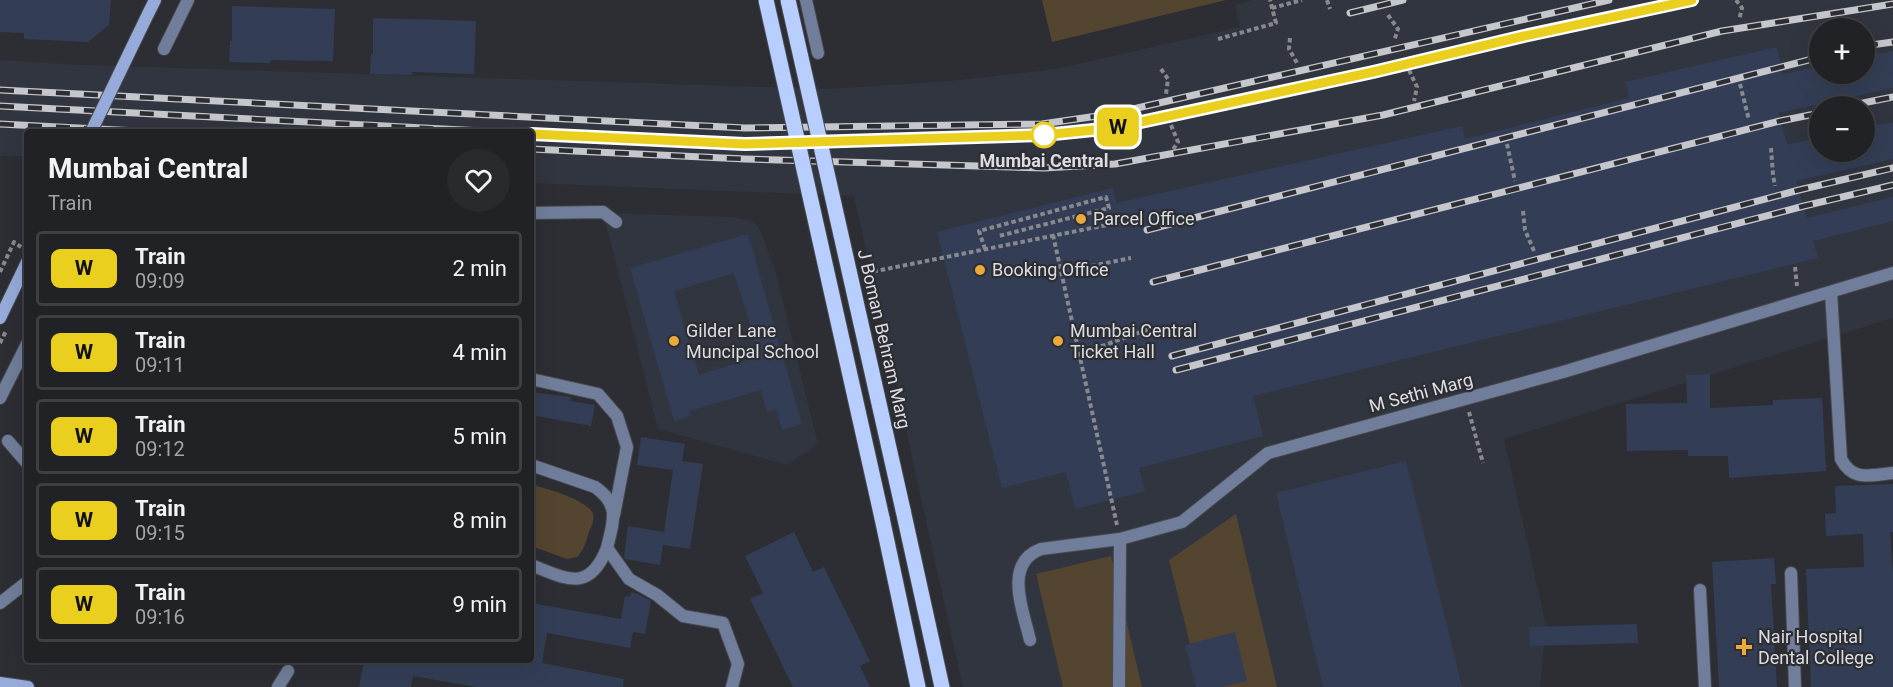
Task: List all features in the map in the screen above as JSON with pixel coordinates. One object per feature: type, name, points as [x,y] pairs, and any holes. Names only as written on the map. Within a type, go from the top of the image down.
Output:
[{"type":"main road","points":[[92,129],[155,0]]},
{"type":"main road","points":[[766,0],[918,687]]},
{"type":"main road","name":"J Boman Behram Marg","points":[[788,0],[942,687]]},
{"type":"main road","points":[[0,318],[24,268]]},
{"type":"main road","points":[[0,683],[28,687]]},
{"type":"street","points":[[164,48],[188,0]]},
{"type":"street","points":[[806,0],[818,53]]},
{"type":"street","points":[[534,213],[603,212],[616,222]]},
{"type":"street","name":"M Sethi Marg","points":[[1030,640],[1018,582],[1019,569],[1024,559],[1032,552],[1120,539],[1182,522],[1268,453],[1563,372],[1893,273]]},
{"type":"street","points":[[1831,292],[1841,459],[1847,470],[1858,476],[1893,473]]},
{"type":"street","points":[[0,398],[24,350]]},
{"type":"street","points":[[534,380],[598,394],[616,416],[627,447],[607,548],[601,564],[587,576],[568,580],[534,566]]},
{"type":"street","points":[[8,441],[24,460]]},
{"type":"street","points":[[534,466],[594,487],[602,492],[612,506],[614,516]]},
{"type":"street","points":[[1119,687],[1120,539]]},
{"type":"street","points":[[607,548],[629,579],[657,595],[683,616],[723,623],[738,664],[732,687]]},
{"type":"street","points":[[1791,573],[1795,687]]},
{"type":"street","points":[[0,603],[24,584]]},
{"type":"street","points":[[1700,590],[1705,687]]},
{"type":"street","points":[[278,687],[288,671]]},
{"type":"path","points":[[1218,39],[1276,23],[1270,0]]},
{"type":"path","points":[[1272,8],[1302,0]]},
{"type":"path","points":[[1327,0],[1330,9]]},
{"type":"path","points":[[1736,0],[1742,8],[1739,20]]},
{"type":"path","points":[[1388,15],[1398,29],[1394,41]]},
{"type":"path","points":[[1290,38],[1289,49],[1297,63]]},
{"type":"path","points":[[1161,69],[1168,79],[1166,94]]},
{"type":"path","points":[[1409,70],[1417,87],[1414,101]]},
{"type":"path","points":[[1740,84],[1749,120]]},
{"type":"path","points":[[1171,125],[1178,142],[1172,151]]},
{"type":"path","points":[[1507,144],[1515,181]]},
{"type":"path","points":[[1772,148],[1775,186]]},
{"type":"path","points":[[985,249],[980,231],[1106,197],[1109,208],[999,236]]},
{"type":"path","points":[[1522,211],[1534,251]]},
{"type":"path","points":[[863,274],[1122,222]]},
{"type":"path","points":[[1053,236],[1113,499],[1120,539]]},
{"type":"path","points":[[0,272],[14,243],[23,248]]},
{"type":"path","points":[[1062,272],[1131,258]]},
{"type":"path","points":[[1080,354],[1149,329]]},
{"type":"path","points":[[1465,399],[1483,463]]},
{"type":"shaded area","points":[[1042,0],[1226,0],[1052,42]]},
{"type":"shaded area","points":[[1252,0],[1893,0],[1893,318],[1504,439],[1546,625],[1540,687],[963,687],[854,196],[534,183],[534,129],[24,129],[24,156],[0,156],[0,60],[82,65],[829,89],[950,81],[1056,69],[1240,27],[1235,5]]},
{"type":"shaded area","points":[[603,213],[734,217],[757,225],[775,270],[818,444],[787,465],[658,429]]},
{"type":"shaded area","points":[[534,486],[566,495],[584,504],[593,514],[583,549],[577,557],[567,559],[534,547]]},
{"type":"shaded area","points":[[1236,514],[1277,687],[1201,687],[1169,560]]},
{"type":"shaded area","points":[[1111,556],[1142,687],[1063,687],[1036,574]]},
{"type":"building","points":[[0,0],[111,0],[109,25],[88,42],[24,39],[24,33],[0,32]]},
{"type":"building","points":[[232,6],[335,9],[333,61],[229,62],[230,41],[232,41]]},
{"type":"building","points":[[373,18],[476,21],[474,74],[412,72],[412,75],[370,74],[371,54],[373,54]]},
{"type":"building","points":[[1777,47],[1783,74],[1809,68],[1809,84],[1875,84],[1875,54],[1893,51],[1893,88],[1856,96],[1809,96],[1809,106],[1778,113],[1787,144],[1809,140],[1809,162],[1875,162],[1875,126],[1893,122],[1893,159],[1796,181],[1807,218],[1893,197],[1893,221],[1813,241],[1818,258],[1253,396],[1263,436],[1139,468],[1145,491],[1075,509],[1066,472],[1002,488],[937,232],[1113,188],[1117,203],[1462,126],[1465,139],[1629,98],[1625,82]]},
{"type":"building","points":[[748,234],[802,424],[782,430],[776,409],[767,412],[761,390],[689,411],[691,416],[674,421],[630,268]],"holes":[[[734,273],[760,356],[699,375],[674,291]]]},
{"type":"building","points":[[1710,374],[1710,408],[1773,405],[1773,400],[1822,398],[1826,471],[1729,478],[1728,456],[1688,456],[1688,450],[1627,451],[1626,404],[1687,403],[1686,375]]},
{"type":"building","points":[[534,392],[571,397],[570,401],[595,405],[591,426],[534,416]]},
{"type":"building","points":[[641,437],[685,444],[682,461],[703,464],[690,549],[663,545],[660,565],[624,557],[628,526],[664,532],[673,470],[637,465]]},
{"type":"building","points":[[1406,461],[1462,687],[1323,687],[1276,493]]},
{"type":"building","points":[[1893,484],[1893,532],[1890,532],[1893,573],[1893,687],[1811,687],[1806,569],[1864,567],[1863,534],[1826,536],[1825,514],[1836,513],[1835,486]]},
{"type":"building","points":[[794,532],[813,572],[824,567],[870,661],[860,666],[870,687],[793,687],[750,599],[763,593],[745,556]]},
{"type":"building","points":[[1774,558],[1776,584],[1771,584],[1777,687],[1719,687],[1712,562]]},
{"type":"building","points":[[631,592],[651,601],[645,634],[633,632],[630,648],[547,633],[542,663],[624,679],[623,687],[476,687],[413,676],[411,687],[359,687],[363,663],[534,663],[534,604],[621,619],[625,596],[630,597]]},
{"type":"building","points":[[1637,624],[1638,643],[1530,646],[1529,627]]},
{"type":"building","points":[[1235,632],[1247,681],[1223,687],[1196,687],[1185,645]]},
{"type":"railway","points":[[1350,13],[1403,0]]},
{"type":"railway","points":[[0,90],[745,128],[1042,124],[1111,114],[1609,0]]},
{"type":"railway","points":[[534,133],[745,144],[1044,135],[1113,128],[1373,73],[1524,36],[1692,0]]},
{"type":"railway","points":[[534,149],[745,159],[1044,168],[1115,164],[1383,115],[1722,31],[1893,4]]},
{"type":"railway","points":[[1875,44],[1893,42]]},
{"type":"railway","points":[[1147,230],[1809,60]]},
{"type":"railway","points":[[1875,101],[1893,97]]},
{"type":"railway","points":[[0,106],[444,129]]},
{"type":"railway","points":[[1153,282],[1809,115]]},
{"type":"railway","points":[[0,124],[98,129]]},
{"type":"railway","points":[[1172,356],[1799,190],[1893,168]]},
{"type":"railway","points":[[1176,370],[1804,206],[1893,185]]},
{"type":"train","name":"W","points":[[534,134],[745,144],[1044,135],[1113,128],[1692,0]]},
{"type":"place","name":"Mumbai Central","points":[[1044,135]]},
{"type":"place","name":"Parcel Office","points":[[1081,219]]},
{"type":"place","name":"Booking Office","points":[[980,270]]},
{"type":"place","name":"Gilder Lane Muncipal School","points":[[674,341]]},
{"type":"place","name":"Mumbai Central Ticket Hall","points":[[1058,341]]},
{"type":"place","name":"Nair Hospital Dental College","points":[[1744,647]]}]
